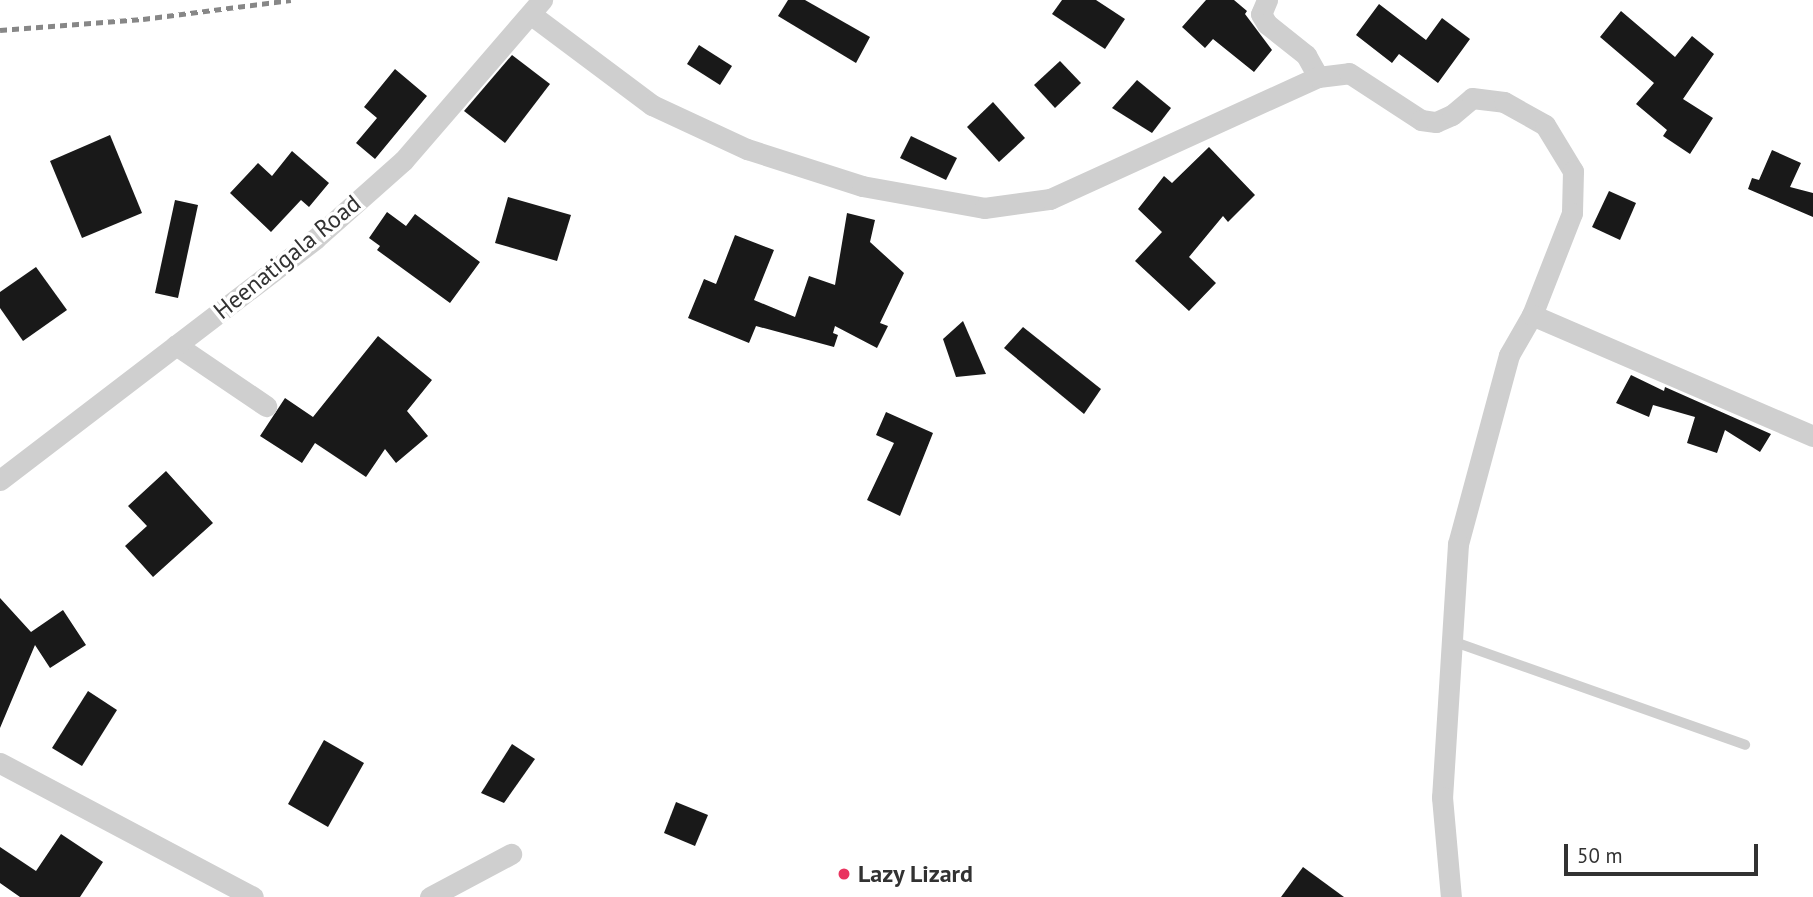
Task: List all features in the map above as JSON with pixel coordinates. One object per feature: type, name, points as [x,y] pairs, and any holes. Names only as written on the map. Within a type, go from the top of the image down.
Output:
[{"type":"street","points":[[1267,0],[1261,14],[1267,24],[1306,55],[1318,77]]},
{"type":"street","points":[[538,8],[652,105],[747,149],[862,186],[985,208],[1050,199],[1318,77],[1349,73],[1421,120],[1436,121],[1452,115],[1472,98],[1504,102],[1545,125],[1573,171],[1572,213],[1532,315],[1510,355],[1458,544],[1442,797],[1451,897]]},
{"type":"street","name":"Heenatigala Road","points":[[0,480],[315,239],[402,162],[538,8]]},
{"type":"street","points":[[1532,315],[1813,436]]},
{"type":"street","points":[[176,345],[265,406]]},
{"type":"street","points":[[0,763],[253,897]]},
{"type":"street","points":[[430,897],[511,854]]},
{"type":"lane","points":[[1452,641],[1745,745]]},
{"type":"building","points":[[788,0],[805,0],[870,37],[856,63],[778,16]]},
{"type":"building","points":[[1062,0],[1096,0],[1125,19],[1105,49],[1052,14]]},
{"type":"building","points":[[1206,0],[1234,0],[1247,11],[1245,14],[1272,50],[1254,72],[1213,39],[1205,48],[1182,27]]},
{"type":"building","points":[[1379,4],[1426,40],[1442,18],[1470,39],[1438,83],[1399,54],[1392,63],[1356,35]]},
{"type":"building","points":[[1621,11],[1675,57],[1692,36],[1714,54],[1683,99],[1713,118],[1690,154],[1663,136],[1667,130],[1636,104],[1654,83],[1600,37]]},
{"type":"building","points":[[699,45],[732,66],[720,85],[687,64]]},
{"type":"building","points":[[512,55],[550,84],[505,143],[464,111]]},
{"type":"building","points":[[1060,61],[1081,83],[1055,108],[1034,85]]},
{"type":"building","points":[[395,69],[427,96],[375,159],[356,143],[377,118],[364,107]]},
{"type":"building","points":[[1137,80],[1171,108],[1152,133],[1112,108]]},
{"type":"building","points":[[993,102],[1025,138],[999,162],[967,127]]},
{"type":"building","points":[[110,135],[142,213],[82,238],[50,161]]},
{"type":"building","points":[[911,136],[957,158],[946,180],[900,158]]},
{"type":"building","points":[[1209,147],[1255,195],[1228,222],[1223,216],[1189,257],[1216,283],[1189,311],[1135,261],[1162,232],[1138,209],[1164,176],[1172,183]]},
{"type":"building","points":[[1772,150],[1801,163],[1790,187],[1813,193],[1813,217],[1748,189],[1752,178],[1759,180]]},
{"type":"building","points":[[292,151],[329,183],[309,207],[301,200],[271,232],[230,193],[258,163],[272,176]]},
{"type":"building","points":[[1609,191],[1636,203],[1620,240],[1592,227]]},
{"type":"building","points":[[508,197],[571,215],[557,261],[495,243]]},
{"type":"building","points":[[175,200],[198,205],[178,298],[155,293]]},
{"type":"building","points":[[387,212],[406,226],[415,214],[480,262],[450,303],[377,250],[380,246],[369,238]]},
{"type":"building","points":[[847,213],[875,220],[870,242],[904,273],[880,323],[888,326],[877,348],[835,326],[833,333],[838,335],[834,347],[756,326],[749,343],[688,318],[704,279],[716,284],[735,235],[774,250],[754,300],[795,317],[809,276],[835,285]]},
{"type":"building","points":[[36,267],[67,310],[23,341],[0,308],[0,292]]},
{"type":"building","points":[[963,321],[986,374],[956,377],[943,339]]},
{"type":"building","points":[[1023,327],[1101,389],[1084,414],[1004,348]]},
{"type":"building","points":[[378,336],[432,380],[407,411],[428,436],[396,463],[385,449],[366,477],[315,443],[302,463],[260,436],[285,398],[313,417]]},
{"type":"building","points":[[1631,375],[1664,391],[1665,387],[1771,434],[1760,452],[1725,430],[1717,453],[1687,443],[1695,417],[1653,405],[1649,417],[1616,403]]},
{"type":"building","points":[[886,412],[933,433],[900,516],[867,500],[894,443],[876,435]]},
{"type":"building","points":[[166,471],[213,523],[153,577],[125,546],[147,526],[128,506]]},
{"type":"building","points":[[0,598],[31,632],[63,610],[86,645],[50,668],[35,645],[0,728]]},
{"type":"building","points":[[88,691],[117,710],[82,766],[52,748]]},
{"type":"building","points":[[324,740],[364,763],[328,827],[288,804]]},
{"type":"building","points":[[512,744],[535,759],[504,803],[481,793]]},
{"type":"building","points":[[676,802],[708,815],[695,846],[664,833]]},
{"type":"building","points":[[61,834],[103,862],[80,897],[20,897],[0,883],[0,847],[36,871]]},
{"type":"building","points":[[1303,867],[1344,897],[1281,897]]},
{"type":"railway","points":[[0,30],[143,19],[291,0]]},
{"type":"place","name":"Lazy Lizard","points":[[844,874]]}]
